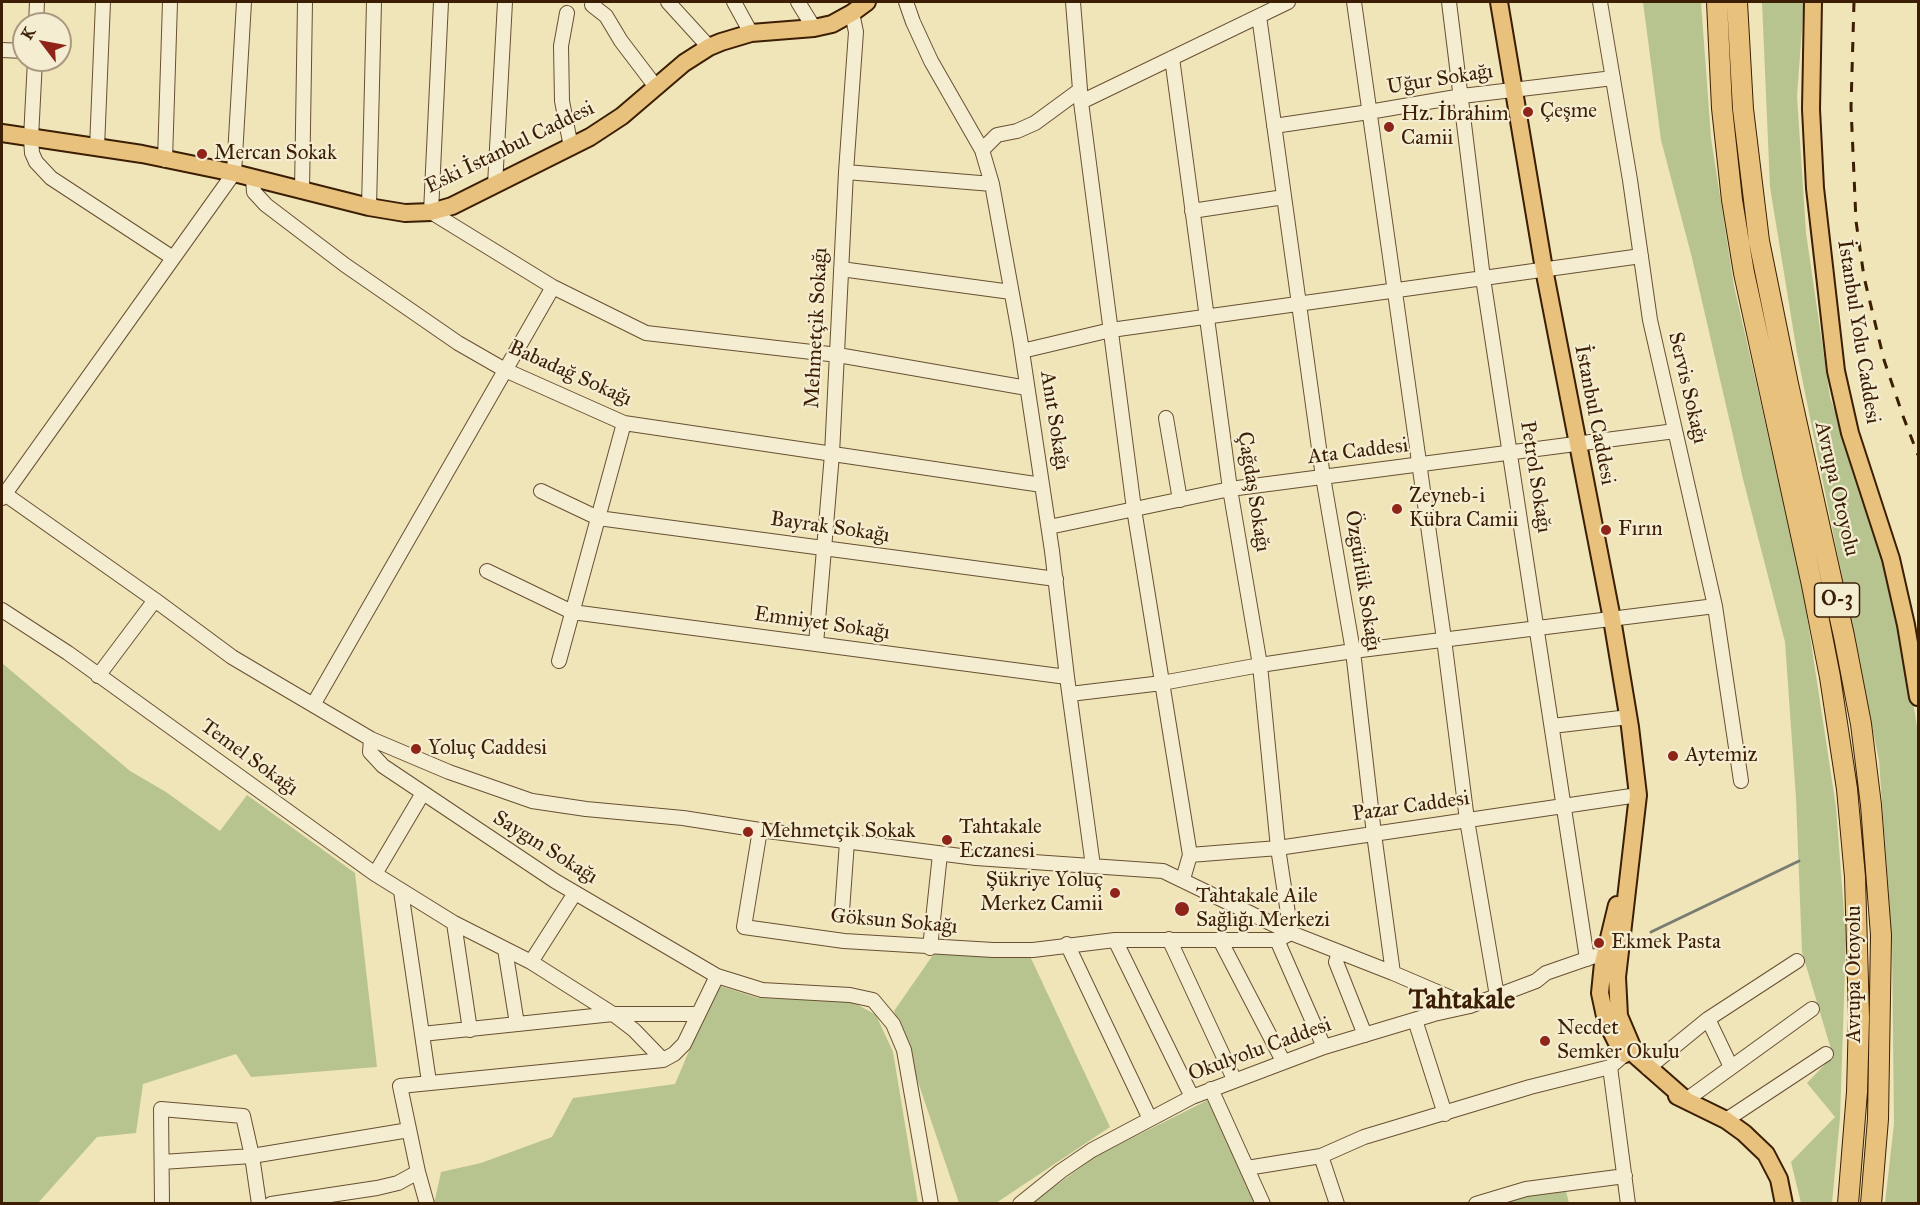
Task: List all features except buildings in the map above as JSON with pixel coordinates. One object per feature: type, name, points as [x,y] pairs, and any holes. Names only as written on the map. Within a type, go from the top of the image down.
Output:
[{"type":"highway","name":"Avrupa Otoyolu","points":[[1717,2],[1722,108],[1732,200],[1744,273],[1812,585],[1830,677],[1847,789],[1855,877],[1859,1017],[1857,1092],[1848,1203]]},
{"type":"highway","name":"Avrupa Otoyolu","points":[[1737,2],[1743,109],[1759,241],[1844,636],[1861,724],[1871,805],[1881,935],[1878,1119],[1871,1203]]},
{"type":"main road","name":"Eski İstanbul Caddesi","points":[[2,133],[234,173],[369,207],[405,213],[431,212],[452,206],[495,185],[571,147],[622,117],[684,63],[709,47],[751,33],[814,28],[832,24],[867,2]]},
{"type":"main road","name":"İstanbul Caddesi","points":[[1499,2],[1544,270],[1629,717],[1638,795],[1617,977],[1619,1016],[1634,1065],[1666,1092],[1726,1120],[1744,1133],[1766,1154],[1779,1179],[1784,1203]]},
{"type":"main road","name":"İstanbul Yolu Caddesi","points":[[1813,2],[1811,110],[1815,188],[1836,370],[1850,433],[1891,559],[1914,646],[1918,697]]},
{"type":"main road","name":"İstanbul Caddesi","points":[[1633,837],[1599,958],[1600,993],[1606,1021],[1618,1045],[1636,1056],[1686,1100]]},
{"type":"main road","points":[[1618,1004],[1612,992],[1612,976],[1607,966],[1599,958],[1614,951],[1624,929]]},
{"type":"street","points":[[97,148],[103,2]]},
{"type":"street","points":[[165,160],[170,2]]},
{"type":"street","points":[[244,2],[234,173],[2,494],[155,600],[232,657],[371,739],[449,772],[532,801],[586,809],[683,818],[940,854],[1163,871],[1291,933],[1394,973],[1470,1006]]},
{"type":"street","points":[[302,191],[305,2]]},
{"type":"street","points":[[369,207],[374,2]]},
{"type":"street","points":[[441,2],[431,212],[553,287],[646,333],[838,355],[1028,388]]},
{"type":"street","points":[[495,185],[506,2]]},
{"type":"street","points":[[668,2],[709,47]]},
{"type":"street","points":[[734,2],[751,33]]},
{"type":"street","points":[[798,2],[814,28]]},
{"type":"street","name":"Anıt Sokağı","points":[[906,2],[931,62],[982,150],[992,184],[1022,351],[1049,527],[1093,866]]},
{"type":"street","points":[[1073,2],[1076,10],[1080,96],[1134,509],[1190,855],[1183,879]]},
{"type":"street","points":[[982,150],[997,135],[1017,132],[1080,96],[1172,58],[1288,2]]},
{"type":"street","points":[[1354,2],[1444,639],[1467,820],[1497,996]]},
{"type":"street","name":"Petrol Sokağı","points":[[1449,2],[1483,278],[1563,806],[1599,958]]},
{"type":"street","name":"Servis Sokağı","points":[[1600,2],[1650,320],[1715,606],[1741,781]]},
{"type":"street","points":[[592,5],[606,16],[621,41],[656,87]]},
{"type":"street","points":[[567,13],[561,46],[562,101],[571,147]]},
{"type":"street","name":"Mehmetçik Sokağı","points":[[816,644],[838,355],[846,172],[856,32],[852,13]]},
{"type":"street","name":"Özgürlük Sokağı","points":[[1259,16],[1323,477],[1353,651],[1374,834],[1394,973]]},
{"type":"street","name":"Çağdaş Sokağı","points":[[1172,58],[1230,489],[1260,664],[1278,848],[1291,933]]},
{"type":"street","points":[[34,72],[31,138],[32,153],[36,162],[51,178],[173,258]]},
{"type":"street","name":"Uğur Sokağı","points":[[1274,126],[1462,96],[1613,78]]},
{"type":"street","points":[[846,172],[992,184]]},
{"type":"street","name":"Babadağ Sokağı","points":[[253,178],[254,192],[266,205],[345,265],[458,343],[505,370],[624,423],[1042,485]]},
{"type":"street","points":[[1192,211],[1284,197]]},
{"type":"street","points":[[1022,351],[1111,330],[1641,256]]},
{"type":"street","points":[[841,269],[1011,292]]},
{"type":"street","points":[[313,705],[553,287]]},
{"type":"street","points":[[1166,418],[1180,500]]},
{"type":"street","points":[[559,661],[624,423]]},
{"type":"street","name":"Ata Caddesi","points":[[1049,527],[1230,489],[1675,431]]},
{"type":"street","name":"Bayrak Sokağı","points":[[541,491],[598,518],[1056,579]]},
{"type":"street","name":"Emniyet Sokağı","points":[[487,571],[572,612],[1067,678]]},
{"type":"street","points":[[98,676],[155,600]]},
{"type":"street","points":[[1070,694],[1162,683],[1260,664],[1353,651],[1715,606]]},
{"type":"street","name":"Temel Sokağı","points":[[2,609],[375,874],[454,923],[531,962],[613,1014],[634,1030],[663,1060]]},
{"type":"street","points":[[1552,726],[1629,717]]},
{"type":"street","name":"Saygın Sokağı","points":[[371,739],[370,752],[383,766],[575,893],[717,976],[762,990],[850,995],[873,1000],[893,1024],[904,1050],[931,1203]]},
{"type":"street","points":[[375,874],[423,793]]},
{"type":"street","name":"Pazar Caddesi","points":[[1190,855],[1278,848],[1638,795]]},
{"type":"street","name":"Göksun Sokağı","points":[[760,830],[744,927],[844,941],[930,948],[1033,950],[1067,944],[1116,940],[1277,940],[1291,933]]},
{"type":"street","points":[[842,910],[848,842]]},
{"type":"street","points":[[930,948],[940,854]]},
{"type":"street","points":[[401,891],[429,1082]]},
{"type":"street","points":[[531,962],[575,893]]},
{"type":"street","points":[[454,923],[470,1030]]},
{"type":"street","points":[[1168,939],[1234,1079]]},
{"type":"street","points":[[1116,940],[1192,1097]]},
{"type":"street","points":[[1220,940],[1284,1061]]},
{"type":"street","points":[[1277,940],[1324,1047]]},
{"type":"street","points":[[1067,944],[1150,1119]]},
{"type":"street","points":[[505,949],[517,1024]]},
{"type":"street","points":[[1339,952],[1336,962],[1365,1035]]},
{"type":"street","name":"Okulyolu Caddesi","points":[[1020,1203],[1092,1150],[1192,1097],[1234,1079],[1324,1047],[1470,1006],[1536,981],[1546,982],[1599,958]]},
{"type":"street","points":[[1648,1068],[1708,1019],[1797,961]]},
{"type":"street","points":[[427,1203],[400,1086],[663,1060],[674,1054],[684,1044],[717,976]]},
{"type":"street","points":[[1686,1100],[1812,1009]]},
{"type":"street","points":[[422,1034],[613,1014],[698,1014]]},
{"type":"street","points":[[1708,1019],[1731,1067]]},
{"type":"street","points":[[1415,1020],[1445,1114]]},
{"type":"street","points":[[1247,1168],[1321,1156],[1364,1137],[1530,1087],[1610,1067],[1628,1051]]},
{"type":"street","points":[[1726,1120],[1826,1054]]},
{"type":"street","points":[[1610,1067],[1628,1203]]},
{"type":"street","points":[[1211,1089],[1263,1203]]},
{"type":"street","points":[[162,1203],[161,1109],[243,1116],[259,1203]]},
{"type":"street","points":[[162,1162],[252,1156],[409,1130]]},
{"type":"street","points":[[1321,1156],[1337,1203]]},
{"type":"street","points":[[271,1203],[377,1188],[398,1183],[418,1172]]},
{"type":"street","points":[[1476,1203],[1526,1189],[1625,1176]]},
{"type":"green space","points":[[1643,2],[1701,2],[1711,138],[1734,286],[1802,583],[1836,807],[1846,939],[1840,1118],[1832,1203],[1801,1203],[1791,1162],[1835,1117],[1807,1083],[1833,1056],[1802,952],[1796,798],[1785,642],[1661,140]]},
{"type":"green space","points":[[1762,2],[1804,2],[1797,96],[1806,233],[1830,397],[1884,555],[1907,664],[1918,733],[1917,1203],[1885,1203],[1894,1124],[1892,941],[1879,761],[1797,353],[1770,187]]},
{"type":"green space","points":[[2,663],[130,771],[166,792],[220,831],[247,795],[355,873],[377,1067],[251,1077],[236,1054],[143,1084],[136,1133],[97,1137],[38,1203],[2,1203]]},
{"type":"green space","points":[[935,952],[1029,954],[1110,1127],[996,1203],[959,1203],[894,1011]]},
{"type":"green space","points":[[717,985],[758,998],[851,1001],[876,1015],[893,1052],[918,1203],[434,1204],[441,1172],[481,1163],[552,1137],[573,1098],[675,1084]]},
{"type":"green space","points":[[1208,1100],[1254,1203],[1031,1204],[1096,1156]]},
{"type":"green space","points":[[1566,1191],[1569,1203],[1498,1204],[1504,1199]]},
{"type":"waterway","points":[[1651,932],[1799,861]]},
{"type":"railway","points":[[1854,2],[1851,107],[1856,221],[1864,277],[1884,360],[1918,455]]},
{"type":"place","name":"Çeşme","points":[[1528,112]]},
{"type":"place","name":"Hz. İbrahim Camii","points":[[1389,127]]},
{"type":"place","name":"Mercan Sokak","points":[[202,154]]},
{"type":"place","name":"Zeyneb-i Kübra Camii","points":[[1397,509]]},
{"type":"place","name":"Fırın","points":[[1606,530]]},
{"type":"place","name":"Yoluç Caddesi","points":[[416,749]]},
{"type":"place","name":"Aytemiz","points":[[1673,756]]},
{"type":"place","name":"Mehmetçik Sokak","points":[[748,832]]},
{"type":"place","name":"Tahtakale Eczanesi","points":[[947,840]]},
{"type":"place","name":"Şükriye Yoluç Merkez Camii","points":[[1115,893]]},
{"type":"place","name":"Tahtakale Aile Sağlığı Merkezi","points":[[1182,909]]},
{"type":"place","name":"Ekmek Pasta","points":[[1599,943]]},
{"type":"place","name":"Necdet Semker Okulu","points":[[1545,1041]]},
{"type":"district","name":"Tahtakale","points":[[1462,1001]]}]
